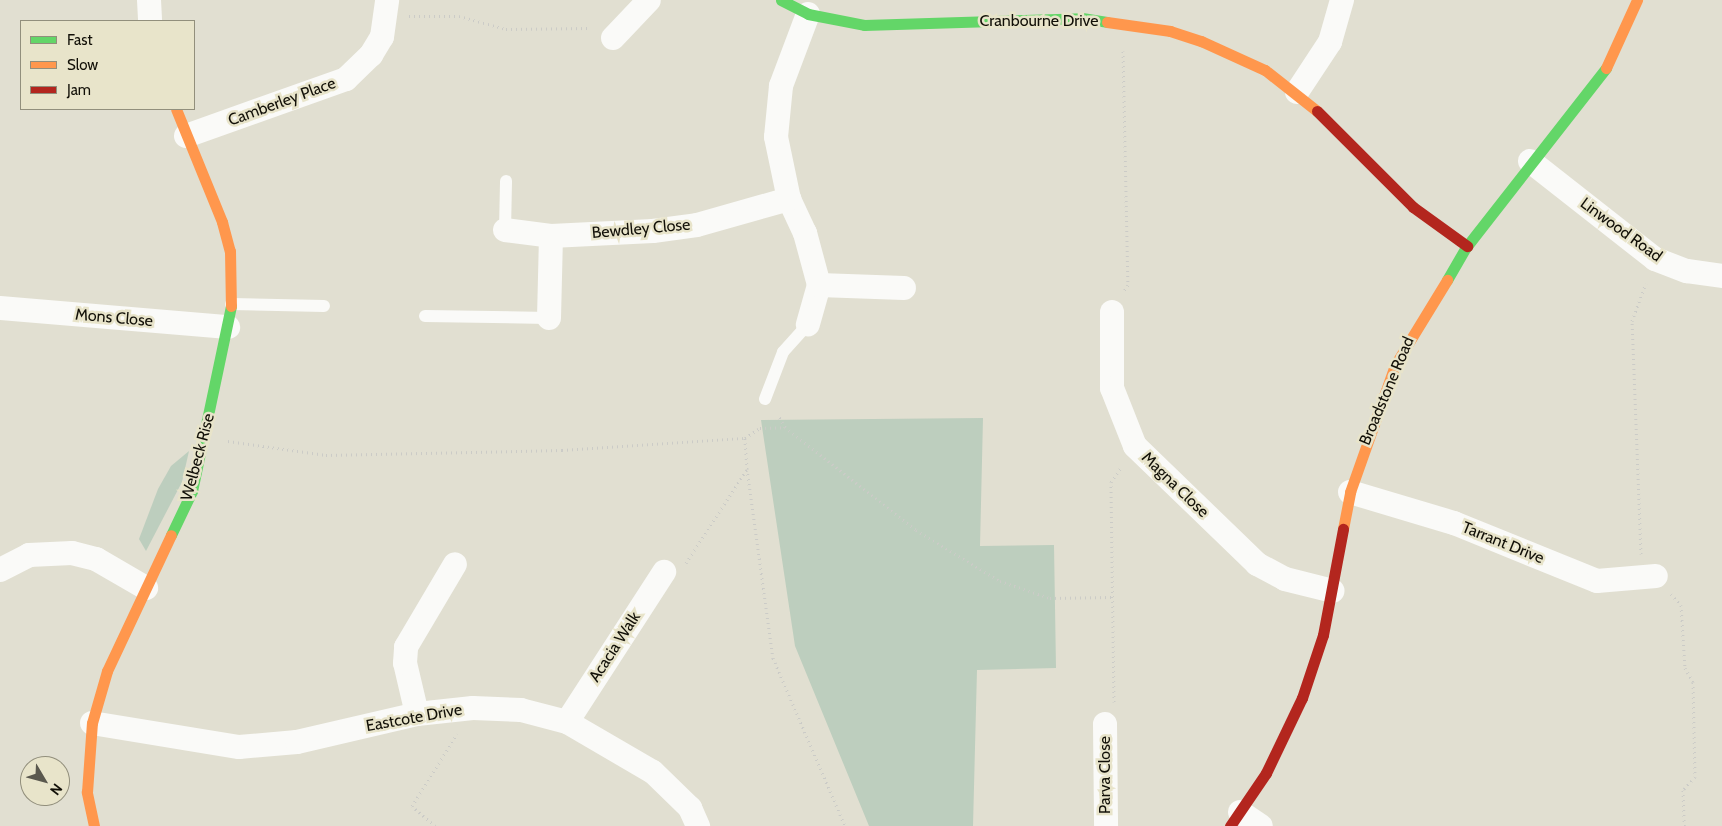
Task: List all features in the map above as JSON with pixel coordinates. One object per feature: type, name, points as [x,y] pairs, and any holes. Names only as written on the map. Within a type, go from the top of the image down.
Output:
[{"type":"street","points":[[149,0],[150,20]]},
{"type":"street","points":[[613,38],[649,0]]},
{"type":"street","name":"Cranbourne Drive","points":[[781,0],[808,14],[864,25],[1082,18],[1123,22],[1201,41],[1264,70],[1297,92],[1413,207],[1467,246]]},
{"type":"street","points":[[1297,92],[1330,42],[1342,0]]},
{"type":"street","name":"Broadstone Road","points":[[1235,819],[1266,773],[1302,698],[1332,591],[1350,492],[1396,365],[1467,246],[1530,161],[1614,58],[1637,0]]},
{"type":"street","name":"Camberley Place","points":[[186,136],[346,79],[370,55],[382,37],[386,8]]},
{"type":"street","points":[[808,14],[776,108],[776,137],[788,199],[805,232],[819,285],[808,324]]},
{"type":"street","name":"Welbeck Rise","points":[[94,826],[87,792],[92,723],[107,671],[192,491],[206,435],[229,316],[228,244],[176,110]]},
{"type":"street","name":"Linwood Road","points":[[1530,161],[1655,259],[1687,271],[1722,276]]},
{"type":"street","name":"Bewdley Close","points":[[505,230],[551,236],[697,225],[788,199]]},
{"type":"street","points":[[549,318],[551,236]]},
{"type":"street","points":[[819,285],[904,288]]},
{"type":"street","name":"Mons Close","points":[[0,308],[229,316]]},
{"type":"street","name":"Magna Close","points":[[1112,312],[1112,388],[1135,446],[1257,564],[1285,579],[1332,591]]},
{"type":"street","name":"Tarrant Drive","points":[[1350,492],[1454,523],[1597,581],[1649,577]]},
{"type":"street","points":[[0,570],[29,555],[72,553],[96,559],[146,588]]},
{"type":"street","points":[[417,714],[405,663],[406,647],[455,564]]},
{"type":"street","name":"Acacia Walk","points":[[567,722],[664,572]]},
{"type":"street","name":"Eastcote Drive","points":[[92,723],[239,748],[297,742],[417,714],[473,708],[522,710],[567,722],[653,772],[690,808],[698,826]]},
{"type":"street","name":"Parva Close","points":[[1105,724],[1106,826]]},
{"type":"street","points":[[1235,819],[1261,826]]},
{"type":"lane","points":[[505,230],[506,181]]},
{"type":"lane","points":[[229,316],[324,306]]},
{"type":"lane","points":[[425,316],[549,318]]},
{"type":"lane","points":[[765,399],[783,352],[808,324]]},
{"type":"path","points":[[386,8],[459,16],[506,29],[586,26],[613,38]]},
{"type":"path","points":[[1112,312],[1128,285],[1123,22]]},
{"type":"path","points":[[1655,259],[1632,320],[1649,577],[1681,605],[1686,668],[1693,682],[1695,777],[1683,790],[1684,826]]},
{"type":"path","points":[[780,408],[777,418],[785,427],[916,530],[1000,582],[1050,598],[1112,597]]},
{"type":"path","points":[[206,435],[326,455],[562,450],[745,438],[760,428],[785,427]]},
{"type":"path","points":[[745,438],[747,470],[773,658],[845,826]]},
{"type":"path","points":[[1105,724],[1114,704],[1111,482],[1135,446]]},
{"type":"path","points":[[664,572],[679,574],[747,470]]},
{"type":"path","points":[[435,826],[412,806],[473,708]]},
{"type":"green space","points":[[983,418],[980,546],[1054,545],[1056,668],[977,670],[973,826],[869,826],[795,646],[761,420]]},
{"type":"green space","points":[[189,451],[182,482],[146,551],[139,539],[158,489],[171,466]]},
{"type":"traffic: fast","points":[[781,0],[808,14],[864,25],[1082,18],[1107,22]]},
{"type":"traffic: fast","points":[[1447,280],[1467,246],[1606,68]]},
{"type":"traffic: fast","points":[[171,535],[192,491],[231,306]]},
{"type":"traffic: slow","points":[[1606,68],[1637,0]]},
{"type":"traffic: slow","points":[[1107,22],[1170,31],[1201,41],[1265,70],[1317,111]]},
{"type":"traffic: slow","points":[[176,110],[222,222],[230,251],[231,306]]},
{"type":"traffic: slow","points":[[1343,529],[1350,492],[1395,365],[1447,280]]},
{"type":"traffic: slow","points":[[94,826],[87,792],[92,723],[107,671],[171,535]]},
{"type":"traffic: jam","points":[[1317,111],[1413,207],[1467,246]]},
{"type":"traffic: jam","points":[[1230,826],[1266,773],[1302,698],[1323,635],[1343,529]]}]
